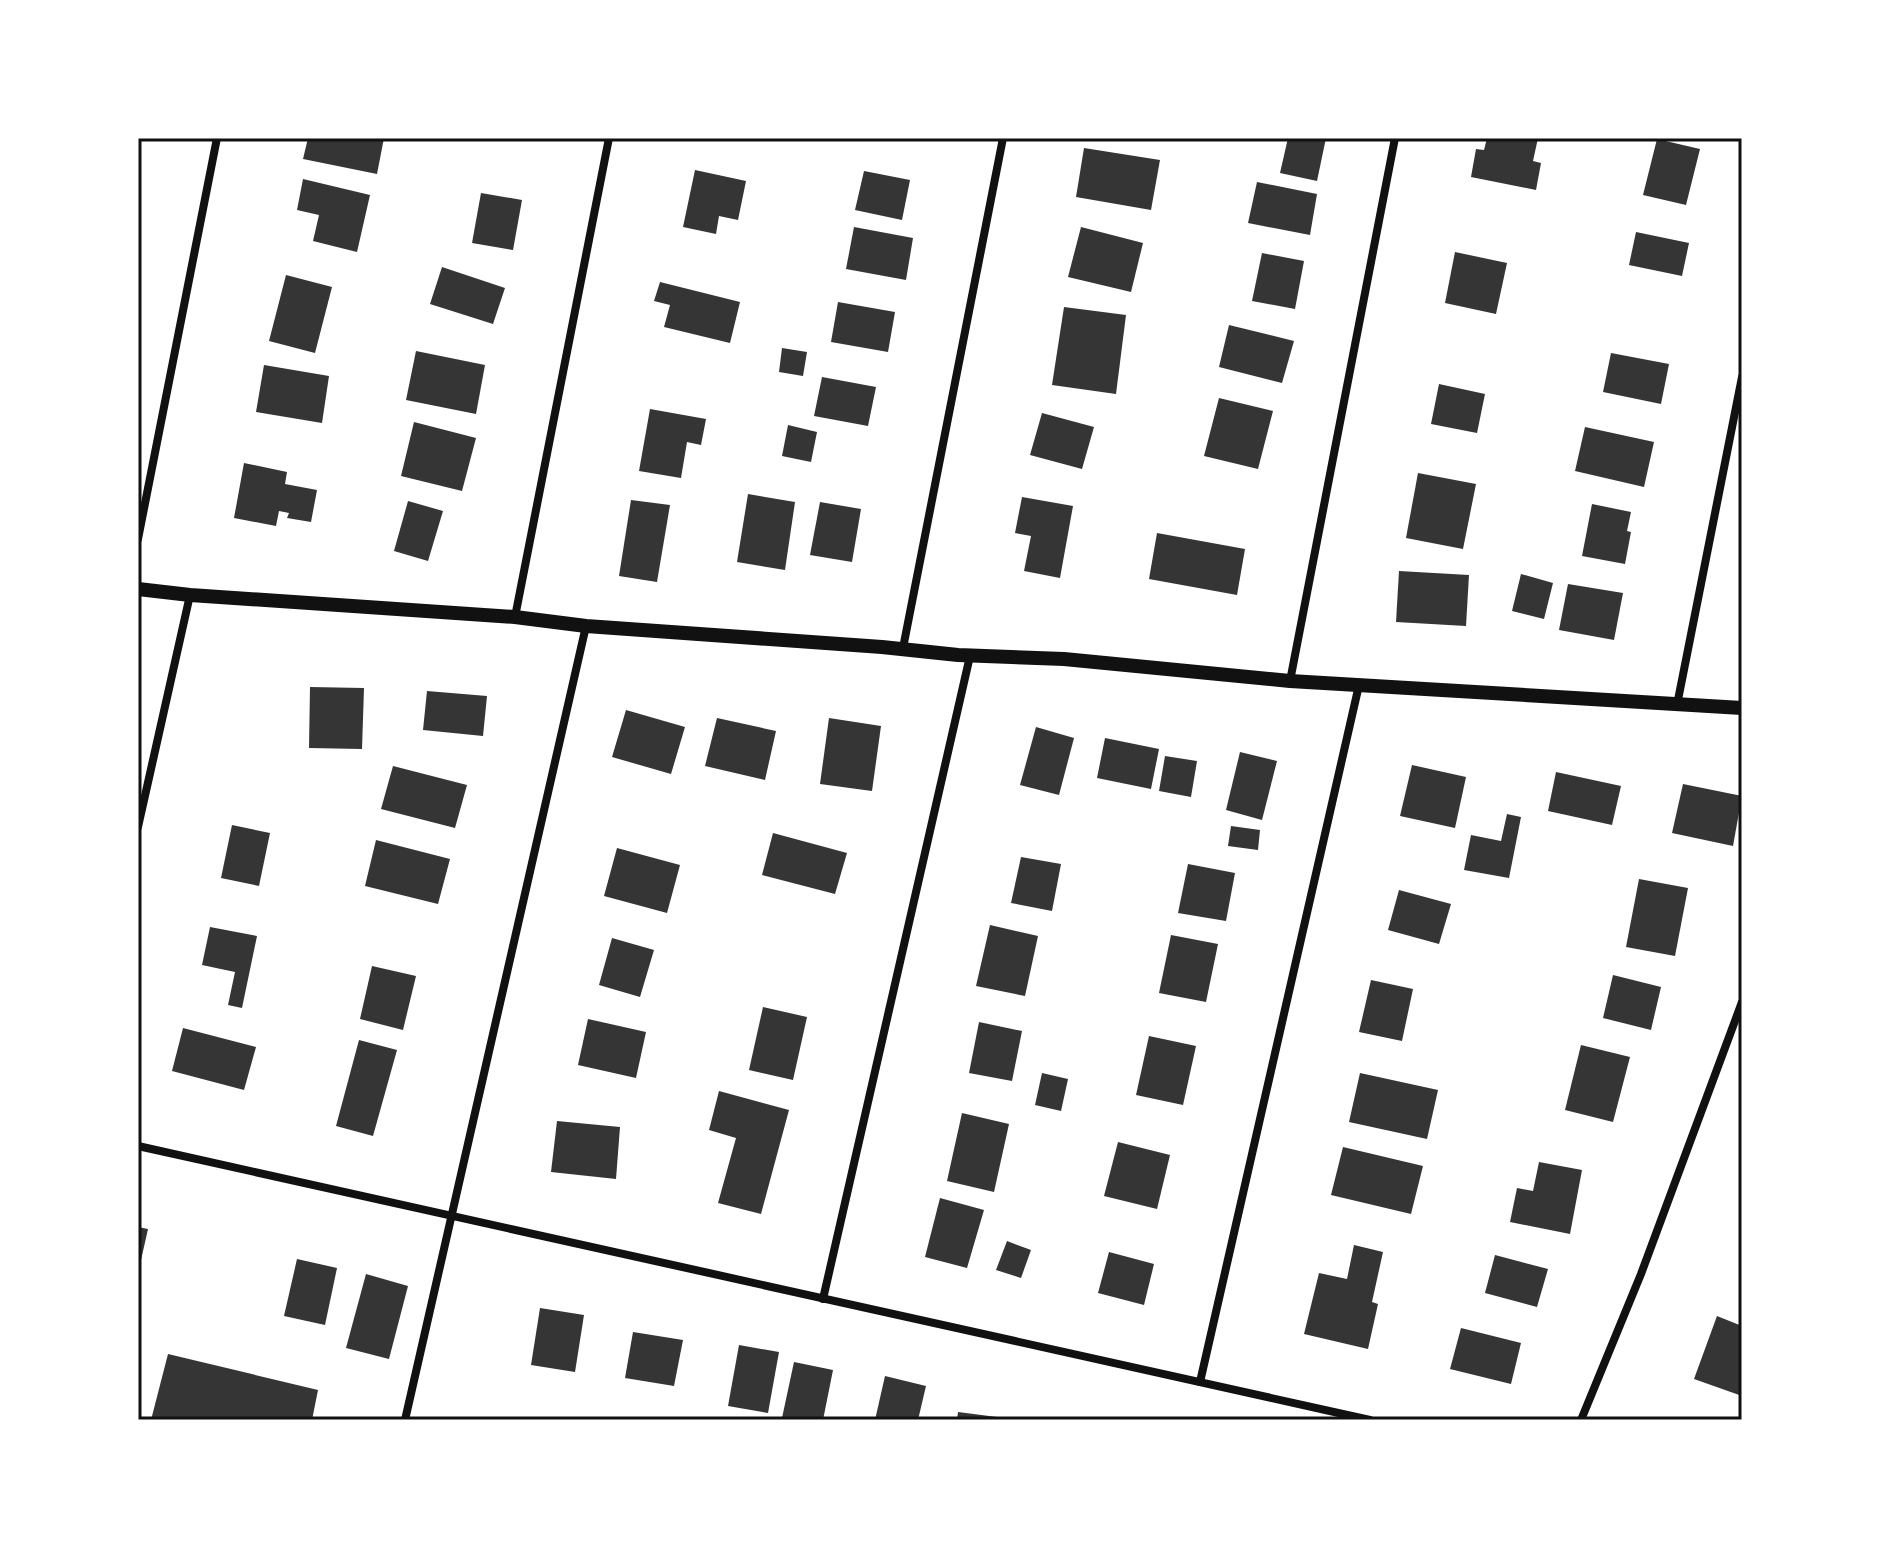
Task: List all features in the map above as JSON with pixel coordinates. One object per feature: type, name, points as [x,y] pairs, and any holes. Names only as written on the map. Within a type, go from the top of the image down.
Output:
[{"type":"street","points":[[138,539],[217,138]]},
{"type":"street","points":[[515,617],[609,138]]},
{"type":"street","points":[[903,648],[1003,138]]},
{"type":"street","points":[[1290,681],[1395,138]]},
{"type":"street","points":[[1677,705],[1742,377]]},
{"type":"street","points":[[138,589],[515,617],[586,626],[903,648],[970,656],[1064,659],[1290,681],[1742,708]]},
{"type":"street","points":[[138,827],[190,595]]},
{"type":"street","points":[[405,1420],[586,626]]},
{"type":"street","points":[[823,1299],[970,656]]},
{"type":"street","points":[[1200,1382],[1359,685]]},
{"type":"street","points":[[1581,1420],[1641,1274],[1742,1002]]},
{"type":"street","points":[[138,1146],[1370,1420]]},
{"type":"building","points":[[308,138],[384,138],[377,174],[303,159]]},
{"type":"building","points":[[1288,138],[1326,138],[1317,181],[1280,173]]},
{"type":"building","points":[[1487,138],[1538,138],[1533,161],[1541,163],[1536,190],[1471,177],[1476,149],[1484,150]]},
{"type":"building","points":[[1657,139],[1700,149],[1686,205],[1643,195]]},
{"type":"building","points":[[1084,148],[1160,160],[1151,210],[1076,197]]},
{"type":"building","points":[[695,170],[746,181],[738,220],[719,216],[716,234],[683,227]]},
{"type":"building","points":[[864,171],[910,180],[902,220],[855,210]]},
{"type":"building","points":[[303,179],[370,195],[357,252],[313,241],[319,215],[297,210]]},
{"type":"building","points":[[1257,182],[1317,194],[1310,235],[1248,223]]},
{"type":"building","points":[[481,193],[522,200],[513,250],[472,243]]},
{"type":"building","points":[[854,227],[913,238],[906,280],[846,269]]},
{"type":"building","points":[[1081,227],[1143,243],[1131,292],[1068,277]]},
{"type":"building","points":[[1636,232],[1689,243],[1682,276],[1629,265]]},
{"type":"building","points":[[1455,252],[1507,263],[1496,314],[1445,303]]},
{"type":"building","points":[[1262,253],[1304,261],[1295,309],[1252,301]]},
{"type":"building","points":[[442,267],[505,288],[493,324],[430,304]]},
{"type":"building","points":[[286,275],[332,287],[315,353],[269,341]]},
{"type":"building","points":[[660,282],[740,302],[730,343],[664,327],[670,305],[654,301]]},
{"type":"building","points":[[838,302],[895,312],[888,352],[831,342]]},
{"type":"building","points":[[1064,307],[1126,315],[1116,394],[1052,385]]},
{"type":"building","points":[[1229,325],[1294,341],[1282,383],[1219,367]]},
{"type":"building","points":[[782,348],[807,352],[803,376],[779,372]]},
{"type":"building","points":[[416,351],[485,365],[476,414],[406,400]]},
{"type":"building","points":[[1611,353],[1669,364],[1661,404],[1603,392]]},
{"type":"building","points":[[264,365],[329,376],[322,423],[256,412]]},
{"type":"building","points":[[822,377],[876,387],[868,426],[814,416]]},
{"type":"building","points":[[1439,384],[1485,394],[1477,433],[1431,424]]},
{"type":"building","points":[[1219,398],[1273,411],[1258,469],[1204,456]]},
{"type":"building","points":[[650,409],[706,419],[701,445],[687,442],[681,478],[639,471]]},
{"type":"building","points":[[1042,413],[1094,427],[1082,469],[1030,455]]},
{"type":"building","points":[[414,422],[476,438],[462,491],[401,476]]},
{"type":"building","points":[[788,425],[817,432],[811,462],[782,456]]},
{"type":"building","points":[[1585,427],[1654,442],[1644,487],[1575,471]]},
{"type":"building","points":[[244,463],[287,472],[285,484],[317,490],[311,522],[287,518],[289,513],[279,511],[276,526],[234,518]]},
{"type":"building","points":[[1418,473],[1476,484],[1463,549],[1406,538]]},
{"type":"building","points":[[748,494],[795,502],[785,570],[737,562]]},
{"type":"building","points":[[1022,497],[1073,506],[1060,578],[1024,571],[1031,536],[1015,533]]},
{"type":"building","points":[[631,500],[670,505],[657,582],[619,576]]},
{"type":"building","points":[[408,501],[443,511],[428,561],[394,551]]},
{"type":"building","points":[[820,502],[861,509],[852,562],[810,555]]},
{"type":"building","points":[[1592,504],[1631,512],[1625,564],[1582,556]]},
{"type":"building","points":[[1157,533],[1245,549],[1237,595],[1149,579]]},
{"type":"building","points":[[1399,571],[1469,575],[1466,626],[1396,622]]},
{"type":"building","points":[[1521,574],[1553,583],[1544,619],[1512,611]]},
{"type":"building","points":[[1568,584],[1623,593],[1614,640],[1559,630]]},
{"type":"building","points":[[310,687],[364,688],[362,749],[309,748]]},
{"type":"building","points":[[427,691],[487,696],[483,736],[423,730]]},
{"type":"building","points":[[626,710],[685,727],[671,774],[612,757]]},
{"type":"building","points":[[717,718],[776,731],[765,780],[705,766]]},
{"type":"building","points":[[829,718],[881,726],[872,791],[820,784]]},
{"type":"building","points":[[1036,727],[1074,738],[1059,795],[1020,785]]},
{"type":"building","points":[[1105,738],[1159,749],[1151,789],[1097,778]]},
{"type":"building","points":[[1240,752],[1277,761],[1262,820],[1226,810]]},
{"type":"building","points":[[1165,756],[1197,761],[1191,797],[1159,791]]},
{"type":"building","points":[[1412,765],[1466,777],[1455,828],[1400,816]]},
{"type":"building","points":[[393,766],[467,785],[455,828],[381,809]]},
{"type":"building","points":[[1556,772],[1621,786],[1612,825],[1548,811]]},
{"type":"building","points":[[1683,784],[1742,796],[1733,846],[1672,833]]},
{"type":"building","points":[[1507,814],[1521,817],[1509,878],[1464,870],[1471,835],[1501,841]]},
{"type":"building","points":[[232,825],[270,833],[259,886],[221,878]]},
{"type":"building","points":[[1231,826],[1260,830],[1258,850],[1228,846]]},
{"type":"building","points":[[773,833],[847,853],[835,894],[762,875]]},
{"type":"building","points":[[376,840],[450,859],[438,904],[365,886]]},
{"type":"building","points":[[617,848],[680,865],[667,913],[604,896]]},
{"type":"building","points":[[1021,857],[1061,864],[1052,911],[1011,903]]},
{"type":"building","points":[[1188,864],[1235,873],[1226,921],[1178,913]]},
{"type":"building","points":[[1639,879],[1688,888],[1675,956],[1626,947]]},
{"type":"building","points":[[1399,890],[1451,904],[1439,944],[1388,930]]},
{"type":"building","points":[[990,925],[1038,936],[1025,996],[976,986]]},
{"type":"building","points":[[210,927],[257,936],[242,1008],[228,1005],[235,972],[202,965]]},
{"type":"building","points":[[1171,935],[1218,944],[1206,1002],[1159,993]]},
{"type":"building","points":[[612,938],[654,950],[640,997],[599,985]]},
{"type":"building","points":[[372,966],[416,976],[403,1030],[360,1019]]},
{"type":"building","points":[[1613,975],[1661,987],[1651,1030],[1603,1018]]},
{"type":"building","points":[[1371,980],[1413,989],[1402,1041],[1359,1032]]},
{"type":"building","points":[[763,1007],[807,1017],[793,1080],[749,1070]]},
{"type":"building","points":[[588,1019],[646,1032],[636,1078],[578,1065]]},
{"type":"building","points":[[979,1022],[1022,1031],[1012,1081],[969,1073]]},
{"type":"building","points":[[183,1028],[256,1047],[244,1090],[172,1071]]},
{"type":"building","points":[[1149,1036],[1196,1046],[1183,1105],[1136,1095]]},
{"type":"building","points":[[359,1040],[397,1050],[373,1136],[336,1126]]},
{"type":"building","points":[[1581,1045],[1630,1057],[1613,1122],[1565,1110]]},
{"type":"building","points":[[1042,1073],[1068,1079],[1061,1111],[1035,1105]]},
{"type":"building","points":[[1360,1073],[1438,1090],[1427,1139],[1349,1122]]},
{"type":"building","points":[[719,1091],[789,1110],[761,1214],[718,1203],[736,1138],[709,1130]]},
{"type":"building","points":[[962,1113],[1009,1124],[994,1192],[947,1181]]},
{"type":"building","points":[[557,1121],[620,1127],[616,1179],[551,1172]]},
{"type":"building","points":[[1118,1142],[1170,1155],[1157,1209],[1104,1196]]},
{"type":"building","points":[[1343,1147],[1423,1166],[1411,1214],[1331,1195]]},
{"type":"building","points":[[1539,1162],[1582,1170],[1570,1234],[1510,1222],[1517,1188],[1533,1191]]},
{"type":"building","points":[[940,1198],[984,1210],[967,1268],[925,1257]]},
{"type":"building","points":[[138,1227],[148,1229],[139,1269],[138,1269]]},
{"type":"building","points":[[1007,1241],[1031,1250],[1021,1278],[996,1270]]},
{"type":"building","points":[[1354,1245],[1383,1252],[1372,1302],[1378,1304],[1368,1349],[1304,1334],[1319,1273],[1347,1279]]},
{"type":"building","points":[[1109,1252],[1154,1264],[1144,1305],[1098,1293]]},
{"type":"building","points":[[1495,1255],[1548,1269],[1537,1307],[1485,1293]]},
{"type":"building","points":[[297,1259],[337,1268],[325,1325],[284,1316]]},
{"type":"building","points":[[366,1274],[408,1286],[389,1359],[346,1348]]},
{"type":"building","points":[[540,1308],[584,1315],[575,1372],[531,1365]]},
{"type":"building","points":[[1717,1316],[1742,1326],[1742,1396],[1694,1379]]},
{"type":"building","points":[[1461,1328],[1521,1343],[1511,1384],[1450,1369]]},
{"type":"building","points":[[633,1332],[683,1340],[674,1386],[625,1378]]},
{"type":"building","points":[[739,1345],[779,1352],[768,1413],[728,1406]]},
{"type":"building","points":[[168,1354],[318,1390],[312,1420],[151,1420]]},
{"type":"building","points":[[794,1362],[833,1370],[823,1420],[782,1418]]},
{"type":"building","points":[[885,1376],[926,1386],[918,1420],[875,1420]]},
{"type":"building","points":[[958,1412],[997,1417],[996,1420],[957,1420]]}]
